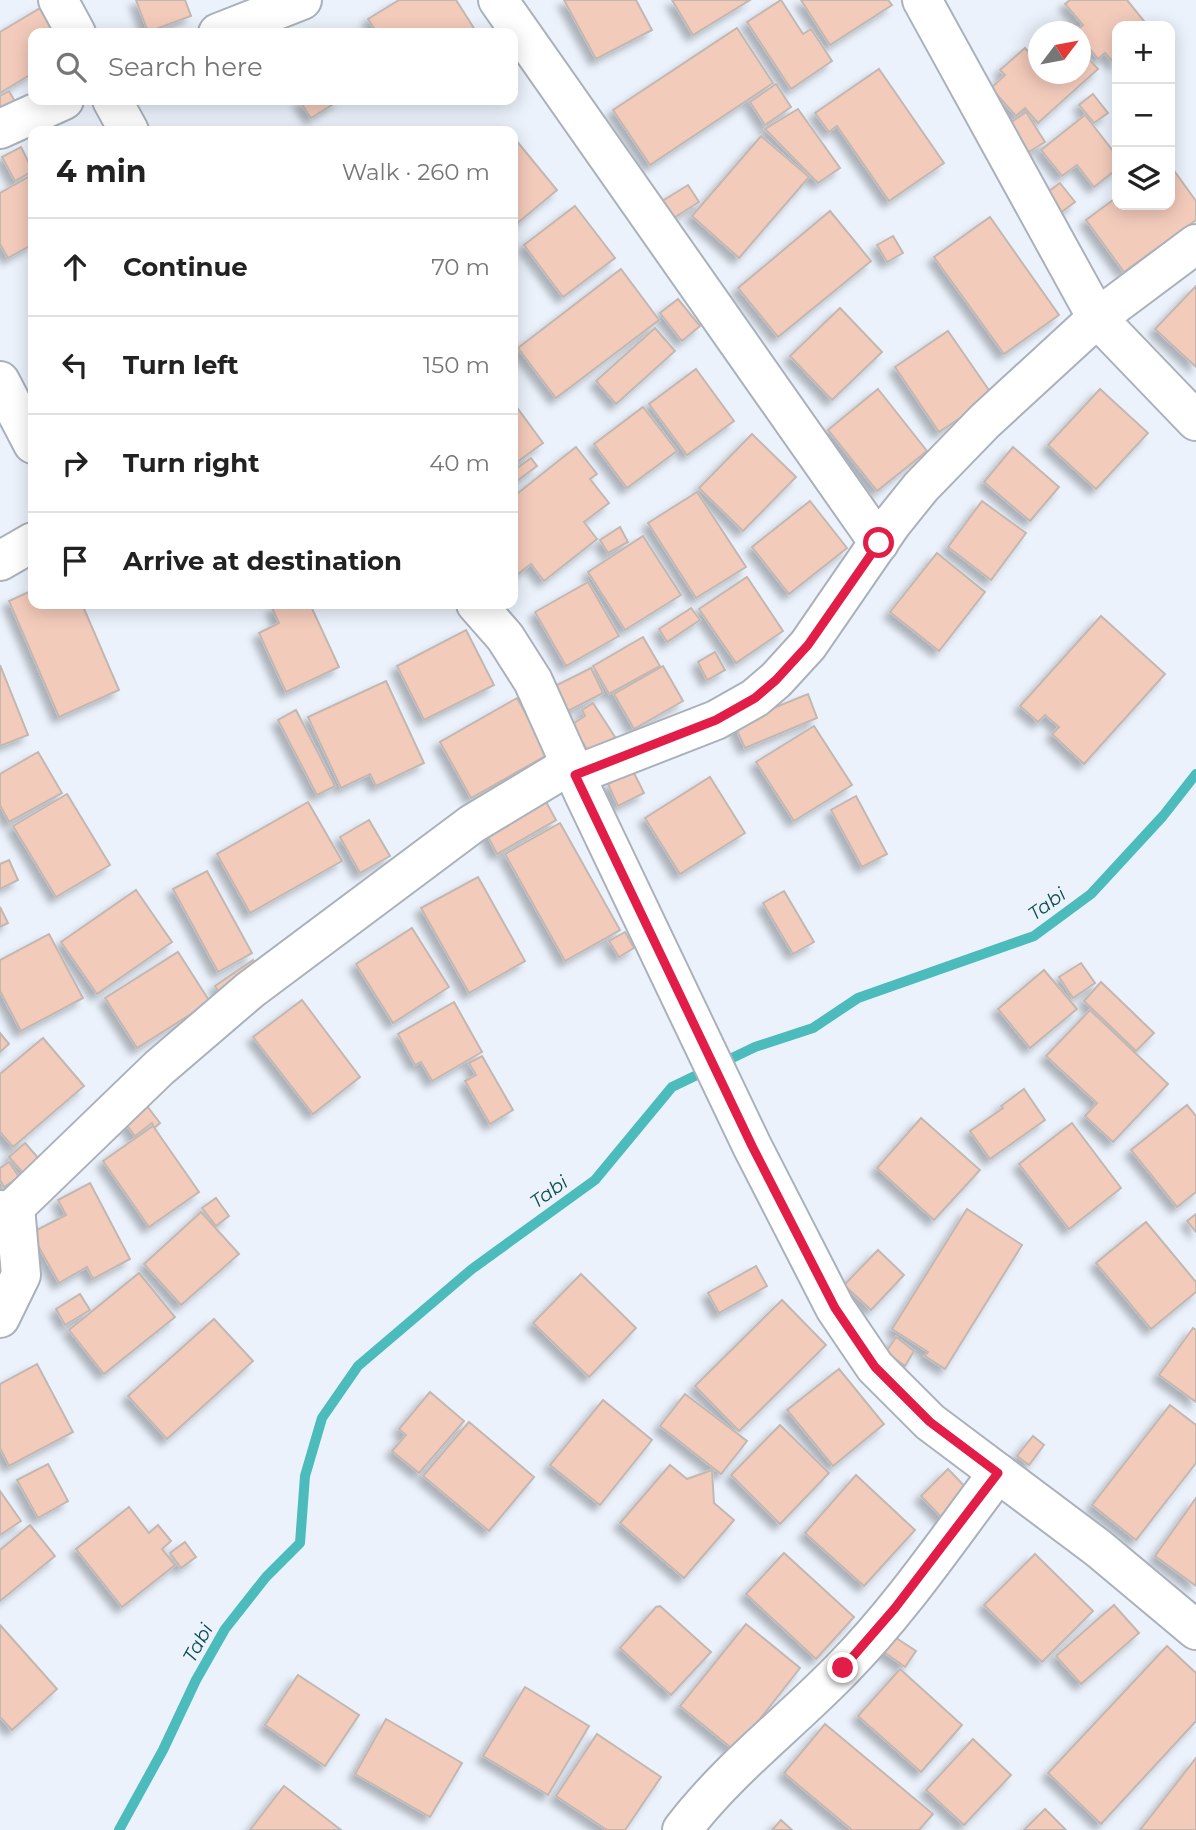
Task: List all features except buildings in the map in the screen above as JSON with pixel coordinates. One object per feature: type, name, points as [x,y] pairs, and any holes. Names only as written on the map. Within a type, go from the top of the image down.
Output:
[{"type":"street","points":[[58,0],[73,28]]},
{"type":"street","points":[[231,28],[302,0]]},
{"type":"street","points":[[498,0],[518,28]]},
{"type":"street","points":[[922,0],[1097,318],[1196,421]]},
{"type":"street","points":[[518,29],[879,543]]},
{"type":"street","points":[[0,129],[53,105]]},
{"type":"street","points":[[116,105],[126,126]]},
{"type":"street","points":[[0,1318],[20,1275],[7,1208],[159,1068],[250,990],[472,824],[573,770],[716,720],[755,698],[776,680],[808,645],[921,486],[985,421],[1097,318],[1196,244]]},
{"type":"street","points":[[0,381],[28,434]]},
{"type":"street","points":[[0,561],[28,545]]},
{"type":"street","points":[[480,609],[505,637],[533,681],[752,1146],[835,1308],[875,1367],[930,1422],[1098,1548],[1196,1630]]},
{"type":"street","points":[[682,1830],[698,1808],[734,1770],[843,1668],[895,1608],[998,1473]]},
{"type":"waterway","name":"Tabi","points":[[119,1830],[225,1629],[266,1577],[300,1543],[305,1476],[322,1418],[358,1366],[472,1269],[595,1180],[672,1087],[755,1047],[813,1028],[858,998],[1034,936],[1091,894],[1163,816],[1196,774]]},
{"type":"route","points":[[843,1668],[895,1608],[998,1473],[930,1422],[875,1367],[835,1308],[752,1146],[575,775],[716,720],[755,698],[776,680],[808,645],[879,543]]}]
